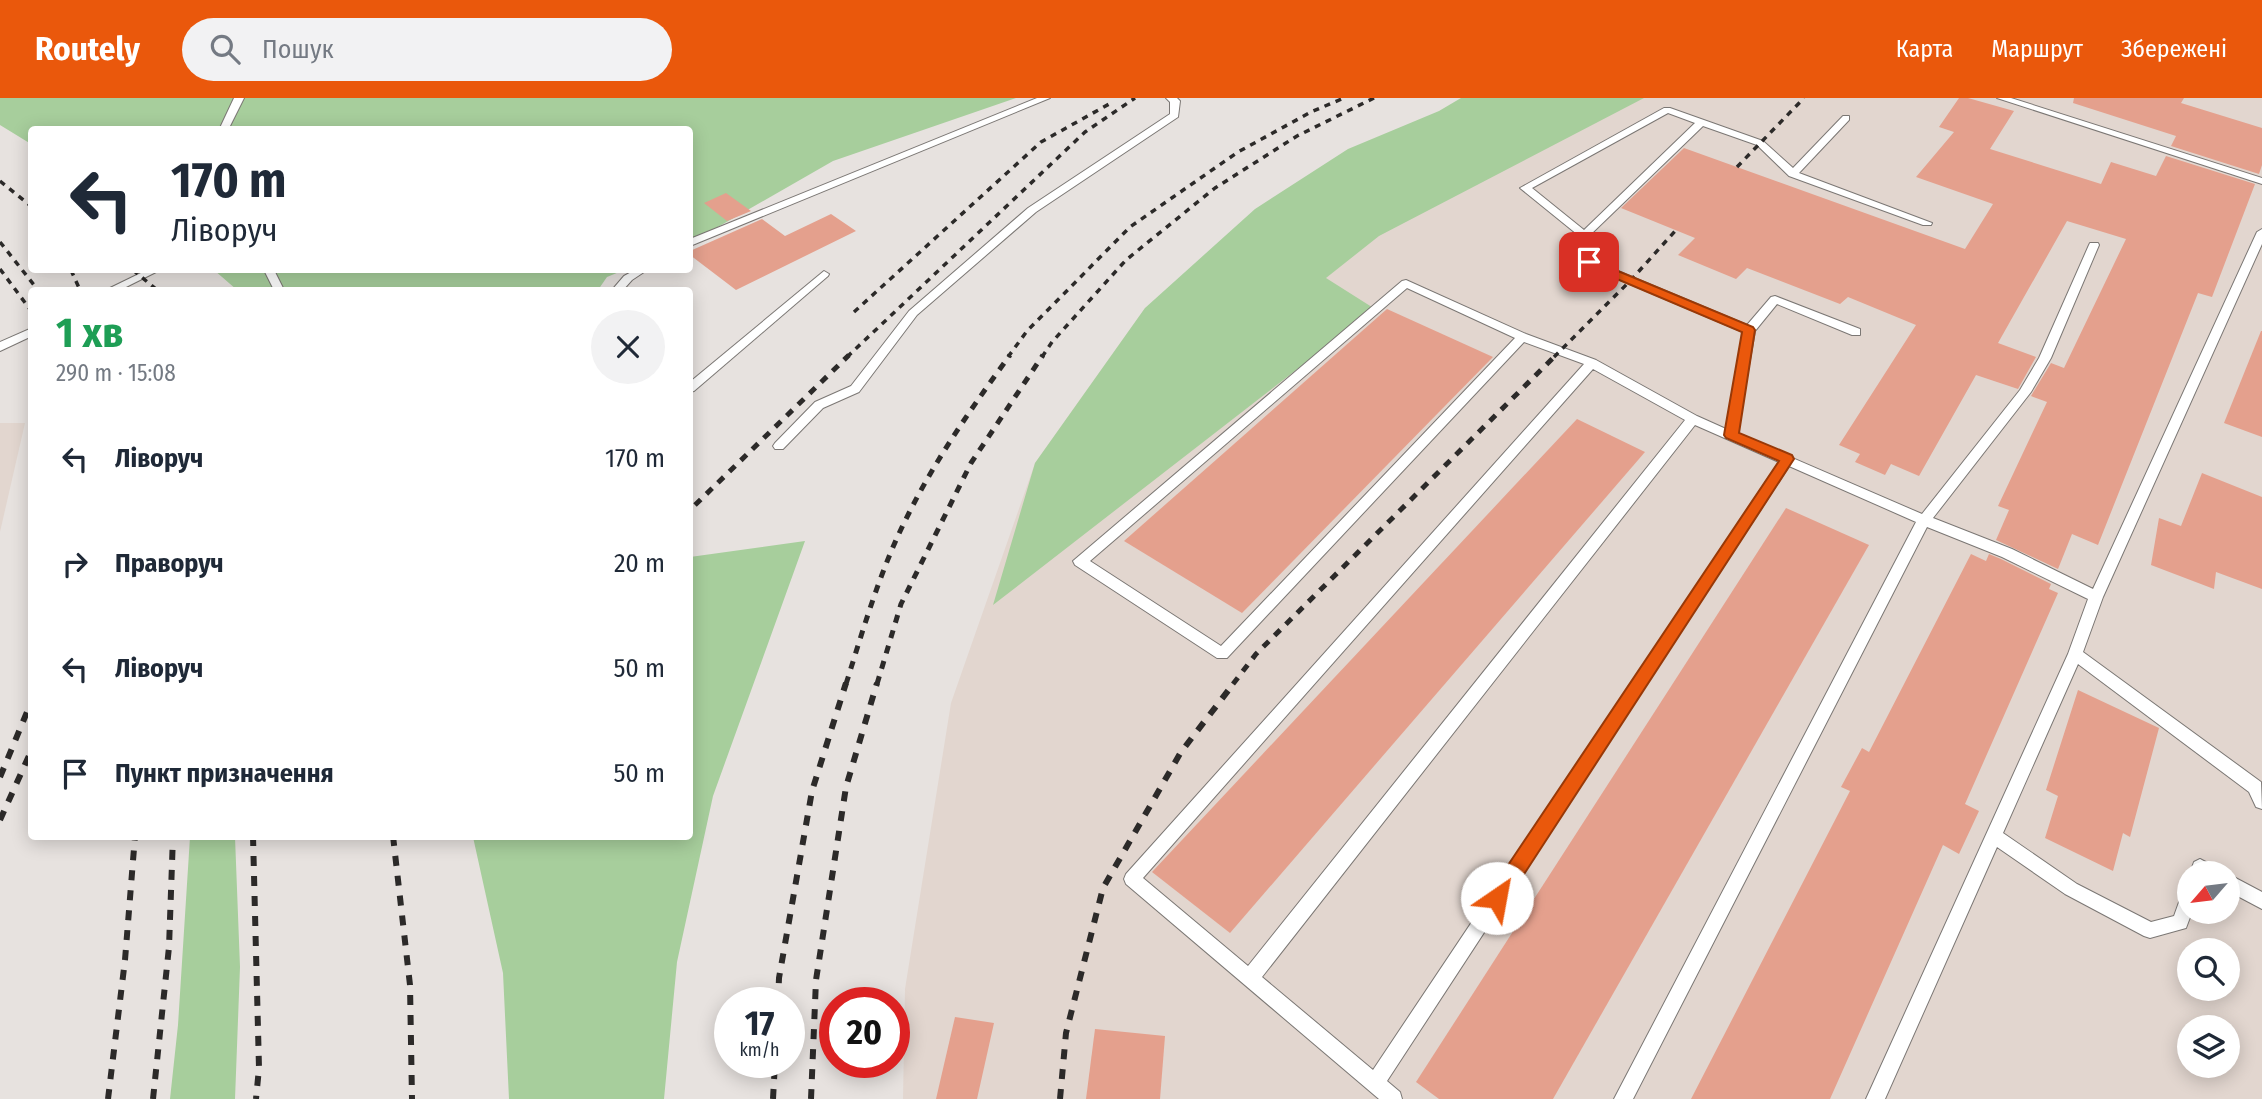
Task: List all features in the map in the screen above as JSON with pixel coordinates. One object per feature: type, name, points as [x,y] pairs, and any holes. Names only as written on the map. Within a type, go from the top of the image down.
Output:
[{"type":"lane","points":[[225,126],[239,98]]},
{"type":"lane","points":[[693,242],[1045,98]]},
{"type":"lane","points":[[779,446],[819,405],[855,389],[913,313],[1032,210],[1175,116],[1175,101],[1171,98]]},
{"type":"lane","points":[[2002,98],[2262,181]]},
{"type":"lane","points":[[1584,235],[1525,188],[1667,110],[1760,143],[1793,174],[1927,223]]},
{"type":"lane","points":[[1793,174],[1846,117]]},
{"type":"lane","points":[[1702,122],[1567,254],[1749,330]]},
{"type":"lane","points":[[1875,1099],[2075,654],[2096,597],[2262,232]]},
{"type":"lane","points":[[1623,1099],[1924,520],[2025,392],[2045,358],[2094,245]]},
{"type":"lane","points":[[118,287],[149,273]]},
{"type":"lane","points":[[620,287],[637,273]]},
{"type":"lane","points":[[693,385],[824,274]]},
{"type":"lane","points":[[1522,337],[1222,654],[1080,561],[1406,283],[1522,337],[1592,363],[1693,419],[1924,520],[2007,553],[2096,597]]},
{"type":"lane","points":[[1731,435],[1749,330],[1775,299],[1856,332]]},
{"type":"lane","points":[[0,347],[28,333]]},
{"type":"lane","points":[[1393,1099],[1132,879],[1592,363]]},
{"type":"lane","points":[[1249,979],[1693,419]]},
{"type":"lane","points":[[1374,1083],[1787,459]]},
{"type":"lane","points":[[2075,654],[2255,787],[2262,802]]},
{"type":"lane","points":[[1993,835],[2071,889],[2150,930],[2177,923]]},
{"type":"lane","points":[[2240,889],[2262,901]]},
{"type":"shaded area","points":[[1543,98],[2262,98],[2262,1099],[903,1099],[903,1078],[910,1078],[910,987],[905,987],[951,703],[1035,463],[1145,308]]},
{"type":"shaded area","points":[[0,423],[25,423],[0,532]]},
{"type":"green space","points":[[0,98],[1016,98],[833,161],[693,241],[693,126],[28,126],[28,142],[0,125]]},
{"type":"green space","points":[[1461,98],[1644,98],[1379,236],[1326,278],[1375,309],[993,605],[1035,463],[1145,308],[1255,209],[1348,149],[1439,111]]},
{"type":"green space","points":[[217,273],[617,273],[607,277],[600,287],[234,287]]},
{"type":"green space","points":[[805,541],[713,796],[677,962],[664,1099],[509,1099],[503,973],[474,840],[693,840],[693,557]]},
{"type":"green space","points":[[190,840],[235,840],[240,967],[235,1099],[170,1099],[178,1025]]},
{"type":"building","points":[[1959,98],[2014,111],[1990,149],[2101,184],[2111,162],[2156,176],[2166,156],[2255,184],[2212,297],[2198,293],[2098,545],[2072,534],[2058,569],[1996,540],[2009,510],[1998,506],[2047,402],[2031,396],[2051,363],[2064,368],[2126,239],[2067,221],[1998,343],[2036,357],[2018,389],[1976,375],[1919,476],[1891,464],[1885,475],[1855,462],[1860,454],[1839,445],[1916,325],[1848,297],[1840,304],[1747,268],[1736,279],[1678,255],[1695,238],[1621,208],[1684,148],[1965,249],[1993,204],[1916,177],[1954,132],[1939,127]]},
{"type":"building","points":[[2074,98],[2184,98],[2181,103],[2262,128],[2262,165],[2259,174],[2171,146],[2176,136],[2073,103]]},
{"type":"building","points":[[726,193],[751,211],[727,221],[704,203]]},
{"type":"building","points":[[831,214],[856,231],[736,290],[693,257],[693,250],[762,219],[785,236]]},
{"type":"building","points":[[1387,309],[1493,357],[1242,613],[1124,541]]},
{"type":"building","points":[[2262,331],[2262,437],[2224,423]]},
{"type":"building","points":[[1577,419],[1645,452],[1230,933],[1152,872]]},
{"type":"building","points":[[2202,473],[2262,497],[2262,589],[2216,572],[2214,589],[2151,565],[2159,518],[2181,526]]},
{"type":"building","points":[[1786,508],[1869,545],[1553,1099],[1439,1099],[1416,1082]]},
{"type":"building","points":[[1971,554],[1986,561],[1989,554],[2001,559],[2051,584],[2049,589],[2058,593],[1965,804],[1979,811],[1959,854],[1943,845],[1830,1099],[1691,1099],[1850,791],[1841,787],[1862,748],[1869,752]]},
{"type":"building","points":[[2078,690],[2159,728],[2130,837],[2123,833],[2113,871],[2045,838],[2058,796],[2046,790]]},
{"type":"building","points":[[955,1017],[994,1023],[977,1099],[936,1099]]},
{"type":"building","points":[[1095,1029],[1165,1036],[1160,1099],[1086,1099]]},
{"type":"railway","points":[[847,357],[1085,132],[1135,98]]},
{"type":"railway","points":[[1008,357],[1027,331],[1130,227],[1238,152],[1311,112],[1344,98]]},
{"type":"railway","points":[[1042,357],[1052,342],[1126,260],[1215,188],[1297,136],[1374,98]]},
{"type":"railway","points":[[1737,167],[1804,98]]},
{"type":"railway","points":[[854,312],[1041,142],[1111,103]]},
{"type":"railway","points":[[0,181],[28,204]]},
{"type":"railway","points":[[1556,355],[1631,280],[1676,230]]},
{"type":"railway","points":[[0,242],[36,287]]},
{"type":"railway","points":[[0,269],[28,307]]},
{"type":"railway","points":[[72,273],[79,287]]},
{"type":"railway","points":[[137,273],[153,287]]},
{"type":"railway","points":[[695,505],[849,355]]},
{"type":"railway","points":[[846,684],[866,619],[909,513],[944,452],[1010,355]]},
{"type":"railway","points":[[877,684],[901,604],[971,463],[1043,355]]},
{"type":"railway","points":[[1233,684],[1256,654],[1556,355]]},
{"type":"railway","points":[[779,987],[812,791],[846,683]]},
{"type":"railway","points":[[811,1099],[816,980],[846,787],[877,683]]},
{"type":"railway","points":[[1060,1099],[1066,1033],[1103,888],[1181,752],[1234,683]]},
{"type":"railway","points":[[0,777],[28,710]]},
{"type":"railway","points":[[0,820],[28,758]]},
{"type":"railway","points":[[108,1099],[125,960],[135,840]]},
{"type":"railway","points":[[153,1099],[169,947],[173,840]]},
{"type":"railway","points":[[253,840],[259,1068],[256,1099]]},
{"type":"railway","points":[[393,840],[410,985],[412,1099]]},
{"type":"railway","points":[[773,1099],[774,1078]]},
{"type":"route","points":[[1497,898],[1787,459],[1731,435],[1749,330],[1589,262]]}]
